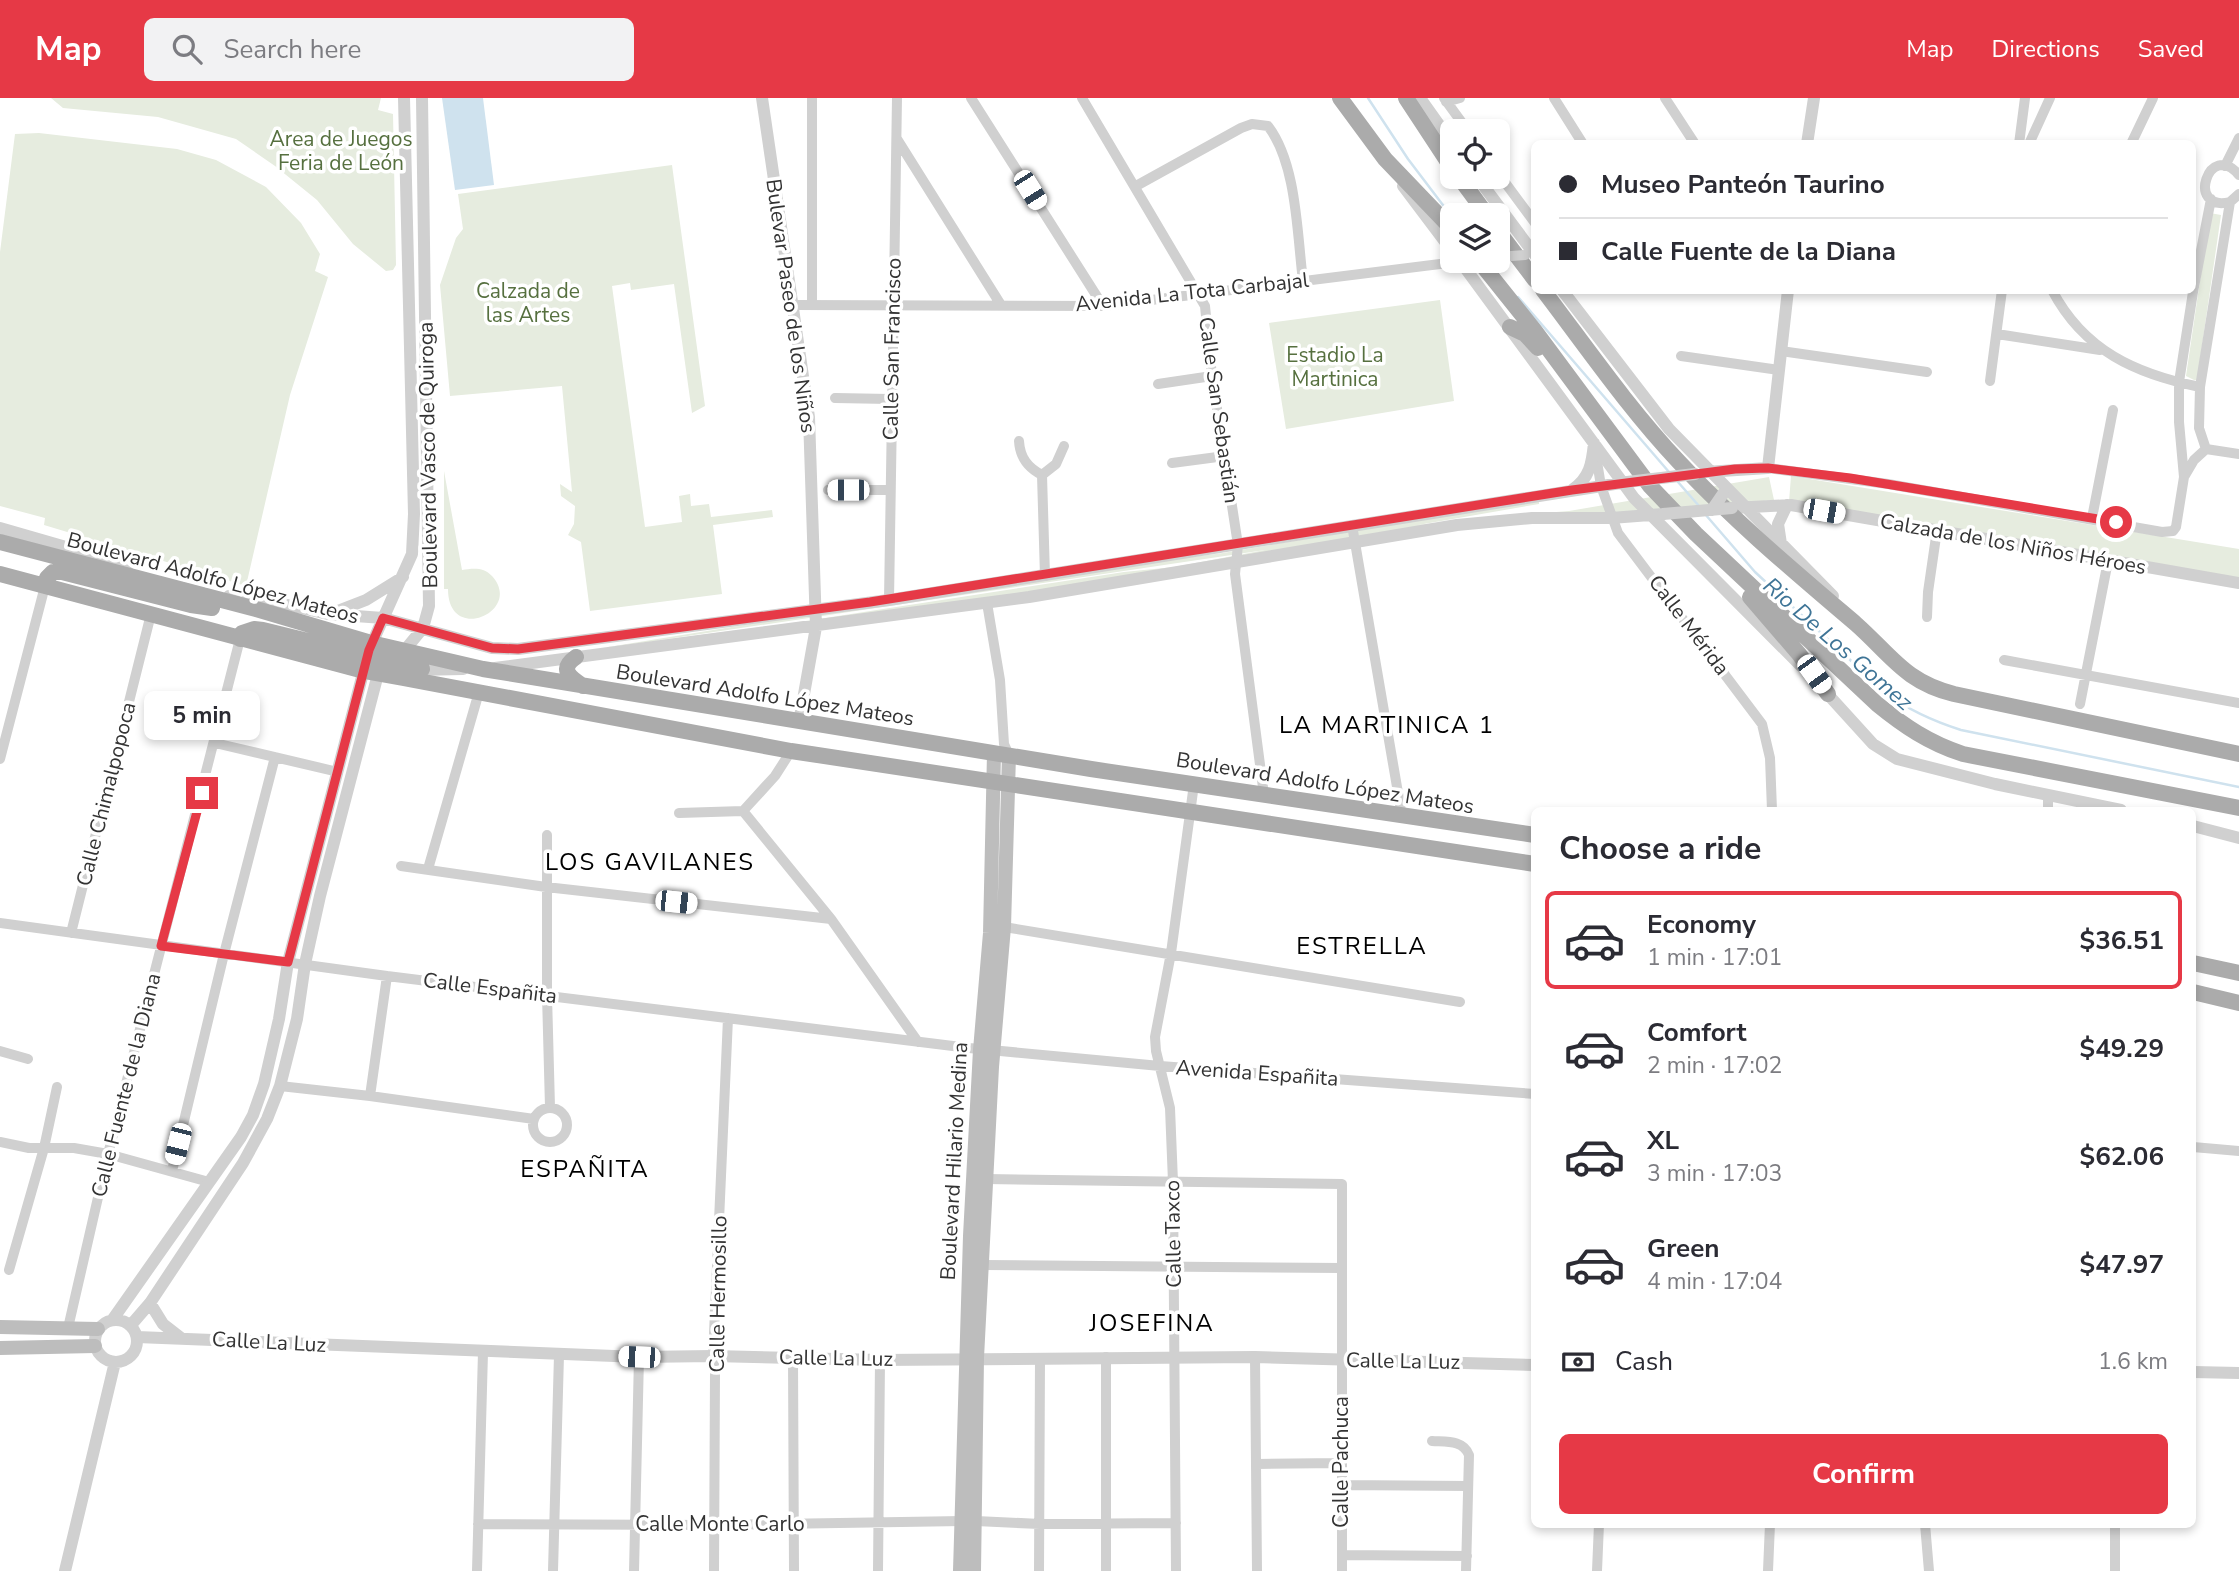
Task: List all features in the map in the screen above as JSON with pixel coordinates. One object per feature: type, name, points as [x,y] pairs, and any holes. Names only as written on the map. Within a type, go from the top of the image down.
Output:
[{"type":"main road","points":[[1340,98],[1385,159],[1440,216]]},
{"type":"main road","points":[[1406,98],[1440,150]]},
{"type":"main road","points":[[1510,247],[1531,275]]},
{"type":"main road","points":[[1489,273],[1650,486]]},
{"type":"main road","points":[[1546,294],[1678,461],[1741,525],[1856,624],[1909,675],[1936,690],[2239,754]]},
{"type":"main road","points":[[1510,327],[1525,334],[1539,348],[1633,472],[1877,704],[1902,724],[1941,747],[1993,761],[2239,808]]},
{"type":"main road","points":[[1696,534],[1799,654],[1828,694]]},
{"type":"main road","name":"Boulevard Adolfo López Mateos","points":[[0,542],[256,609],[370,661],[406,651],[483,669],[799,722],[1002,751],[1194,784],[1531,834]]},
{"type":"main road","points":[[45,586],[47,578],[53,572],[62,572],[191,605],[223,610],[256,609]]},
{"type":"main road","name":"Boulevard Adolfo López Mateos","points":[[0,574],[240,639],[370,661],[479,692],[791,751],[1531,862]]},
{"type":"main road","points":[[576,657],[567,668],[572,679],[585,687]]},
{"type":"main road","points":[[370,661],[391,662],[422,669]]},
{"type":"main road","name":"Boulevard Hilario Medina","points":[[972,1358],[982,1265],[990,933],[1002,751]]},
{"type":"main road","name":"Boulevard Hilario Medina","points":[[974,1571],[969,1521],[972,1358],[970,1236],[986,1050],[1004,928],[1001,784]]},
{"type":"main road","points":[[2196,964],[2239,974]]},
{"type":"main road","points":[[2196,993],[2239,1003]]},
{"type":"main road","points":[[0,1326],[98,1329]]},
{"type":"main road","points":[[0,1348],[95,1346]]},
{"type":"main road","name":"Boulevard Hilario Medina","points":[[960,1571],[969,1521]]},
{"type":"street","name":"Boulevard Vasco de Quiroga","points":[[113,1320],[241,1137],[253,1115],[264,1084],[279,1019],[288,962],[338,772],[383,618],[412,554],[414,514],[404,98]]},
{"type":"street","name":"Boulevard Vasco de Quiroga","points":[[391,662],[406,651],[423,628],[429,607],[422,98]]},
{"type":"street","name":"Bulevar Paseo de los Niños","points":[[762,98],[809,416],[816,626],[799,722]]},
{"type":"street","points":[[811,304],[812,98]]},
{"type":"street","name":"Calle San Francisco","points":[[889,600],[890,398],[897,98]]},
{"type":"street","points":[[971,98],[1103,306]]},
{"type":"street","name":"Calle San Sebastián","points":[[1082,98],[1205,306],[1212,376],[1238,545],[1235,562],[1264,794]]},
{"type":"street","points":[[1420,98],[1440,126]]},
{"type":"street","points":[[1459,119],[1445,100],[1460,98]]},
{"type":"street","points":[[1554,98],[1580,140]]},
{"type":"street","points":[[1665,98],[1692,140]]},
{"type":"street","points":[[1808,140],[1814,98]]},
{"type":"street","points":[[2020,140],[2025,98]]},
{"type":"street","points":[[2031,140],[2050,98]]},
{"type":"street","points":[[2132,140],[2153,98]]},
{"type":"street","points":[[1136,186],[1241,128],[1252,124],[1268,126],[1276,137],[1290,180],[1303,281]]},
{"type":"street","points":[[2225,166],[2239,138]]},
{"type":"street","points":[[897,139],[1002,306]]},
{"type":"street","points":[[1385,159],[1440,235]]},
{"type":"street","points":[[2206,449],[2199,428],[2200,387],[2235,198],[2220,203],[2211,199],[2199,182],[2214,168],[2225,166],[2239,173]]},
{"type":"street","points":[[1486,189],[1531,254]]},
{"type":"street","points":[[1510,189],[1531,218]]},
{"type":"street","points":[[2196,272],[2211,199]]},
{"type":"street","points":[[1510,256],[1531,255]]},
{"type":"street","name":"Avenida La Tota Carbajal","points":[[794,305],[1103,306],[1440,264]]},
{"type":"street","points":[[1470,273],[1648,515],[1828,694],[1873,744],[1896,760],[2107,807]]},
{"type":"street","points":[[1565,294],[1669,429],[1738,508],[1781,544],[1829,591],[1856,624]]},
{"type":"street","points":[[199,596],[270,601],[328,614],[383,618],[492,648],[518,649],[889,600],[1625,482],[1768,468],[1788,294]]},
{"type":"street","points":[[1990,381],[2002,294]]},
{"type":"street","points":[[2055,294],[2075,324],[2100,349],[2137,369],[2200,387]]},
{"type":"street","points":[[2184,477],[2179,422],[2179,382],[2192,294]]},
{"type":"street","points":[[1997,334],[2100,349]]},
{"type":"street","points":[[1781,351],[1927,372]]},
{"type":"street","points":[[1681,356],[1779,370]]},
{"type":"street","points":[[1158,384],[1212,376]]},
{"type":"street","points":[[835,398],[890,398]]},
{"type":"street","points":[[2092,518],[2113,410]]},
{"type":"street","points":[[1019,442],[1025,462],[1042,475]]},
{"type":"street","points":[[1572,490],[1581,484],[1589,472],[1594,443]]},
{"type":"street","name":"Calle Mérida","points":[[1594,443],[1601,486],[1611,518],[1625,541],[1762,724],[1770,758],[1772,807]]},
{"type":"street","points":[[1042,475],[1056,464],[1064,446]]},
{"type":"street","points":[[2184,477],[2194,460],[2206,449]]},
{"type":"street","points":[[2206,449],[2239,454]]},
{"type":"street","points":[[1172,463],[1225,456]]},
{"type":"street","name":"Calzada de los Niños Héroes","points":[[1768,468],[1888,484],[2169,533],[2176,527],[2184,477]]},
{"type":"street","points":[[1042,475],[1045,576]]},
{"type":"street","points":[[828,490],[890,490]]},
{"type":"street","points":[[1712,510],[1724,491]]},
{"type":"street","points":[[1781,544],[1778,524],[1787,505]]},
{"type":"street","name":"Calzada de los Niños Héroes","points":[[370,661],[422,669],[483,669],[987,603],[1457,525],[1532,518],[1611,518],[1787,505],[2239,583]]},
{"type":"street","points":[[1352,525],[1402,816]]},
{"type":"street","points":[[0,528],[111,560],[138,579]]},
{"type":"street","points":[[1927,617],[1937,530]]},
{"type":"street","points":[[2080,704],[2108,561]]},
{"type":"street","points":[[328,614],[366,600],[403,577]]},
{"type":"street","points":[[0,759],[45,586]]},
{"type":"street","points":[[987,603],[1000,680],[1002,751]]},
{"type":"street","name":"Calle Chimalpopoca","points":[[71,933],[151,614]]},
{"type":"street","name":"Calle Fuente de la Diana","points":[[68,1328],[108,1154],[240,639]]},
{"type":"street","points":[[2004,660],[2239,703]]},
{"type":"street","name":"Boulevard Vasco de Quiroga","points":[[131,1325],[150,1303],[243,1163],[267,1119],[280,1086],[297,1020],[304,964],[341,818],[370,661]]},
{"type":"street","points":[[428,869],[479,692]]},
{"type":"street","points":[[215,743],[338,772]]},
{"type":"street","points":[[679,813],[743,811],[775,776],[791,751]]},
{"type":"street","points":[[172,1171],[275,757]]},
{"type":"street","name":"Calle Taxco","points":[[1176,1571],[1173,1182],[1170,1108],[1155,1037],[1171,953],[1194,784]]},
{"type":"street","points":[[2048,794],[2048,807]]},
{"type":"street","points":[[743,811],[831,919],[918,1042]]},
{"type":"street","points":[[327,815],[341,818]]},
{"type":"street","points":[[2196,827],[2239,838]]},
{"type":"street","points":[[547,835],[550,1107]]},
{"type":"street","points":[[401,866],[546,887],[831,919]]},
{"type":"street","name":"Calle Españita","points":[[0,923],[387,976],[986,1050]]},
{"type":"street","points":[[1004,928],[1460,1002]]},
{"type":"street","points":[[370,1096],[387,976]]},
{"type":"street","name":"Calle Hermosillo","points":[[714,1571],[713,1356],[728,1018]]},
{"type":"street","name":"Avenida Españita","points":[[986,1050],[1531,1094]]},
{"type":"street","points":[[0,1051],[28,1059]]},
{"type":"street","points":[[280,1086],[534,1119]]},
{"type":"street","points":[[9,1270],[44,1148],[57,1087]]},
{"type":"street","points":[[550,1107],[561,1111],[567,1119],[567,1130],[560,1139],[549,1142],[538,1137],[533,1125],[534,1119],[540,1111],[550,1107]]},
{"type":"street","points":[[253,1115],[267,1119]]},
{"type":"street","points":[[0,1142],[29,1148],[74,1148],[108,1154],[209,1182]]},
{"type":"street","points":[[2196,1147],[2239,1151]]},
{"type":"street","points":[[986,1179],[1173,1182]]},
{"type":"street","name":"Calle Pachuca","points":[[1173,1182],[1342,1184],[1342,1571]]},
{"type":"street","points":[[982,1265],[1342,1268]]},
{"type":"street","points":[[150,1303],[168,1330],[181,1338]]},
{"type":"street","points":[[113,1320],[125,1321],[131,1325],[137,1337],[134,1352],[122,1361],[115,1362],[102,1357],[95,1346],[98,1329],[113,1320]]},
{"type":"street","name":"Calle La Luz","points":[[137,1337],[639,1357],[880,1360],[1255,1357],[1531,1365]]},
{"type":"street","points":[[477,1571],[483,1352]]},
{"type":"street","points":[[553,1571],[559,1355]]},
{"type":"street","points":[[634,1571],[639,1357]]},
{"type":"street","points":[[1106,1357],[1106,1571]]},
{"type":"street","points":[[1255,1357],[1257,1571]]},
{"type":"street","points":[[793,1358],[794,1571]]},
{"type":"street","points":[[1039,1571],[1040,1358]]},
{"type":"street","points":[[878,1571],[880,1360]]},
{"type":"street","points":[[65,1571],[115,1362]]},
{"type":"street","points":[[2196,1372],[2239,1373]]},
{"type":"street","points":[[1432,1440],[1459,1443],[1467,1449],[1470,1461],[1466,1571]]},
{"type":"street","points":[[1257,1464],[1340,1463]]},
{"type":"street","points":[[1341,1485],[1468,1486]]},
{"type":"street","name":"Calle Monte Carlo","points":[[478,1524],[715,1525],[969,1521],[1040,1524],[1176,1523]]},
{"type":"street","points":[[1597,1571],[1599,1528]]},
{"type":"street","points":[[1768,1571],[1770,1528]]},
{"type":"street","points":[[1925,1528],[1929,1571]]},
{"type":"street","points":[[2115,1528],[2115,1571]]},
{"type":"street","points":[[1342,1555],[1466,1556]]},
{"type":"green space","name":"Area de Juegos Feria de León","points":[[51,98],[381,98],[378,110],[393,114],[396,265],[393,270],[386,271],[353,244],[317,200],[236,139],[158,117],[63,108]]},
{"type":"green space","points":[[39,133],[177,149],[216,160],[266,187],[301,223],[320,254],[315,271],[328,277],[290,395],[246,586],[44,525],[45,518],[0,506],[0,252],[15,134]]},
{"type":"green space","name":"Calzada de las Artes","points":[[672,165],[705,406],[692,413],[674,284],[631,290],[630,283],[612,286],[645,527],[682,522],[679,496],[690,494],[691,506],[709,504],[711,517],[772,510],[773,517],[713,525],[722,594],[590,611],[581,542],[568,535],[574,524],[575,506],[561,496],[560,484],[572,492],[562,386],[450,396],[440,285],[456,238],[463,229],[458,194]]},
{"type":"green space","points":[[2210,213],[2221,215],[2197,380],[2194,380],[2186,376]]},
{"type":"green space","name":"Estadio La Martinica","points":[[1440,300],[1454,401],[1286,429],[1269,323]]},
{"type":"green space","points":[[444,471],[462,570],[485,571],[492,576],[499,589],[499,601],[482,617],[470,619],[459,616],[451,606],[448,589],[444,589]]},
{"type":"green space","points":[[1791,476],[2239,549],[2239,579],[1789,502]]},
{"type":"green space","points":[[1769,477],[1774,500],[1473,528],[1101,585],[602,648],[1045,576],[1223,553],[1539,500],[1539,504],[1418,525],[1569,511]],"holes":[[[1265,550],[1174,567],[1124,572],[786,624],[654,641]]]},
{"type":"water","points":[[442,98],[483,98],[494,185],[455,190]]},
{"type":"waterway","name":"Rio De Los Gomez","points":[[1368,98],[1408,159],[1441,203]]},
{"type":"waterway","name":"Rio De Los Gomez","points":[[1518,297],[1669,472]]},
{"type":"waterway","name":"Rio De Los Gomez","points":[[1678,482],[1699,506]]},
{"type":"waterway","name":"Rio De Los Gomez","points":[[1705,514],[1755,572],[1887,694],[1913,710],[1961,730],[2239,787]]},
{"type":"district","name":"LA MARTINICA 1","points":[[1387,725]]},
{"type":"district","name":"LOS GAVILANES","points":[[650,862]]},
{"type":"district","name":"ESTRELLA","points":[[1362,946]]},
{"type":"district","name":"ESPAÑITA","points":[[585,1169]]},
{"type":"district","name":"JOSEFINA","points":[[1152,1323]]},
{"type":"route","points":[[202,793],[161,946],[288,962],[369,650],[383,618],[492,648],[518,649],[870,602],[1572,490],[1735,469],[1782,469],[1850,478],[2116,522]]}]
